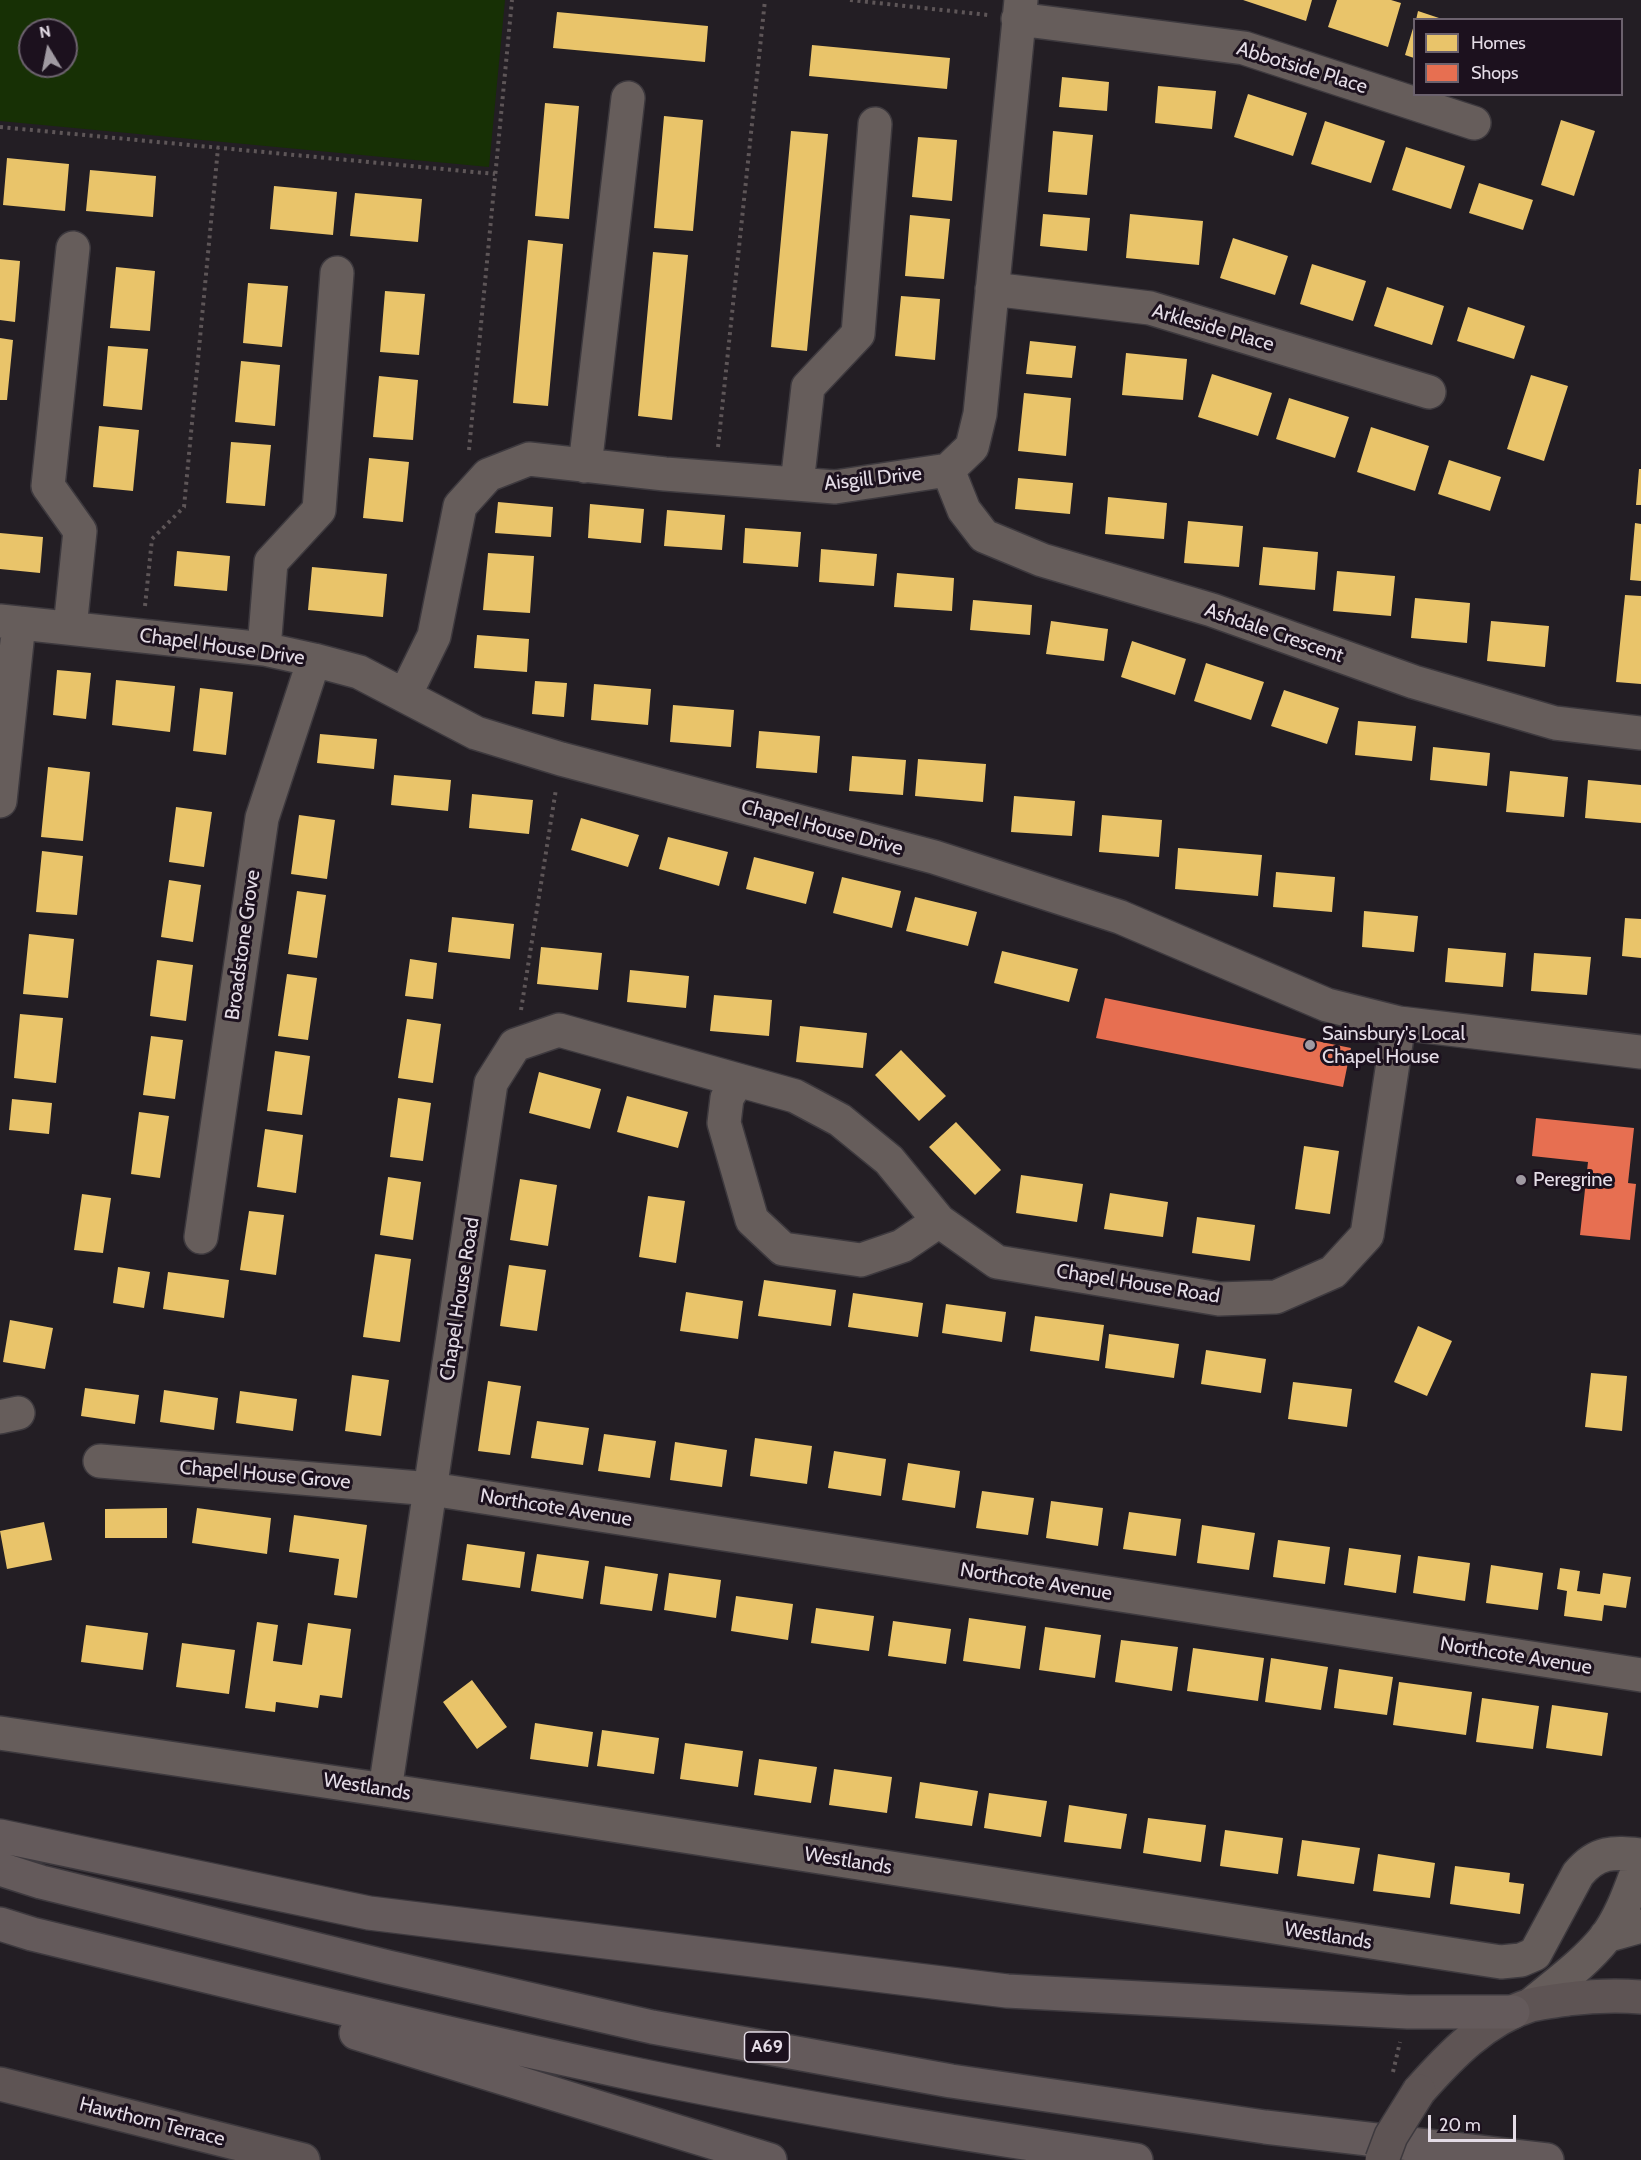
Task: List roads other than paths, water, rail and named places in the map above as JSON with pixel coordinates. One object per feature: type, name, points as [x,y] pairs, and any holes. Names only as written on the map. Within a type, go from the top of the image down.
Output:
[{"type":"highway","points":[[0,1836],[369,1913],[1007,1991],[1408,2012],[1523,2008]]},
{"type":"highway","name":"A69","points":[[0,1869],[41,1882],[388,1967],[652,2026],[951,2081],[1265,2127],[1547,2160]]},
{"type":"highway","points":[[0,1924],[770,2160]]},
{"type":"highway","points":[[32,1935],[381,2019],[642,2076],[945,2131],[1136,2160]]},
{"type":"main road","points":[[1382,2160],[1391,2136],[1419,2091],[1479,2032],[1523,2008],[1617,1995],[1641,1997]]},
{"type":"main road","name":"Hawthorn Terrace","points":[[0,2084],[303,2160]]},
{"type":"street","name":"Abbotside Place","points":[[1020,9],[1244,48],[1474,123]]},
{"type":"street","name":"Aisgill Drive","points":[[405,695],[434,636],[460,507],[488,475],[529,459],[835,488],[948,470],[972,447],[980,414],[1020,9]]},
{"type":"street","points":[[585,466],[628,98]]},
{"type":"street","points":[[797,484],[808,387],[858,334],[875,124]]},
{"type":"street","points":[[70,628],[80,531],[48,486],[73,248]]},
{"type":"street","points":[[264,649],[271,562],[319,510],[337,273]]},
{"type":"street","name":"Arkleside Place","points":[[992,289],[1150,308],[1429,392]]},
{"type":"street","name":"Ashdale Crescent","points":[[948,470],[964,510],[984,536],[1042,560],[1212,610],[1414,682],[1457,695],[1555,723],[1641,733]]},
{"type":"street","points":[[0,801],[10,622]]},
{"type":"street","name":"Chapel House Drive","points":[[10,622],[264,649],[314,660],[359,672],[476,733],[561,759],[934,857],[1120,917],[1327,1005],[1399,1023],[1641,1052]]},
{"type":"street","name":"Broadstone Grove","points":[[201,1237],[262,818],[314,660]]},
{"type":"street","name":"Chapel House Road","points":[[385,1790],[491,1083],[515,1044],[558,1030],[795,1096],[840,1120],[889,1160],[939,1221],[997,1262],[1219,1299],[1276,1297],[1333,1272],[1368,1235],[1399,1023]]},
{"type":"street","points":[[738,1080],[727,1098],[724,1123],[752,1220],[783,1249],[861,1260],[902,1246],[939,1221]]},
{"type":"street","name":"Chapel House Grove","points":[[100,1461],[431,1489]]},
{"type":"street","name":"Northcote Avenue","points":[[431,1489],[1641,1675]]},
{"type":"street","name":"Westlands","points":[[0,1732],[1502,1962],[1521,1960],[1535,1954],[1578,1874],[1586,1865],[1597,1857],[1614,1852],[1641,1856]]},
{"type":"street","points":[[1523,2008],[1583,1961],[1606,1936],[1626,1900],[1641,1861]]},
{"type":"street","points":[[1606,1936],[1641,1926]]},
{"type":"place","name":"Sainsbury's Local Chapel House","points":[[1310,1045]]},
{"type":"place","name":"Peregrine","points":[[1521,1180]]}]
